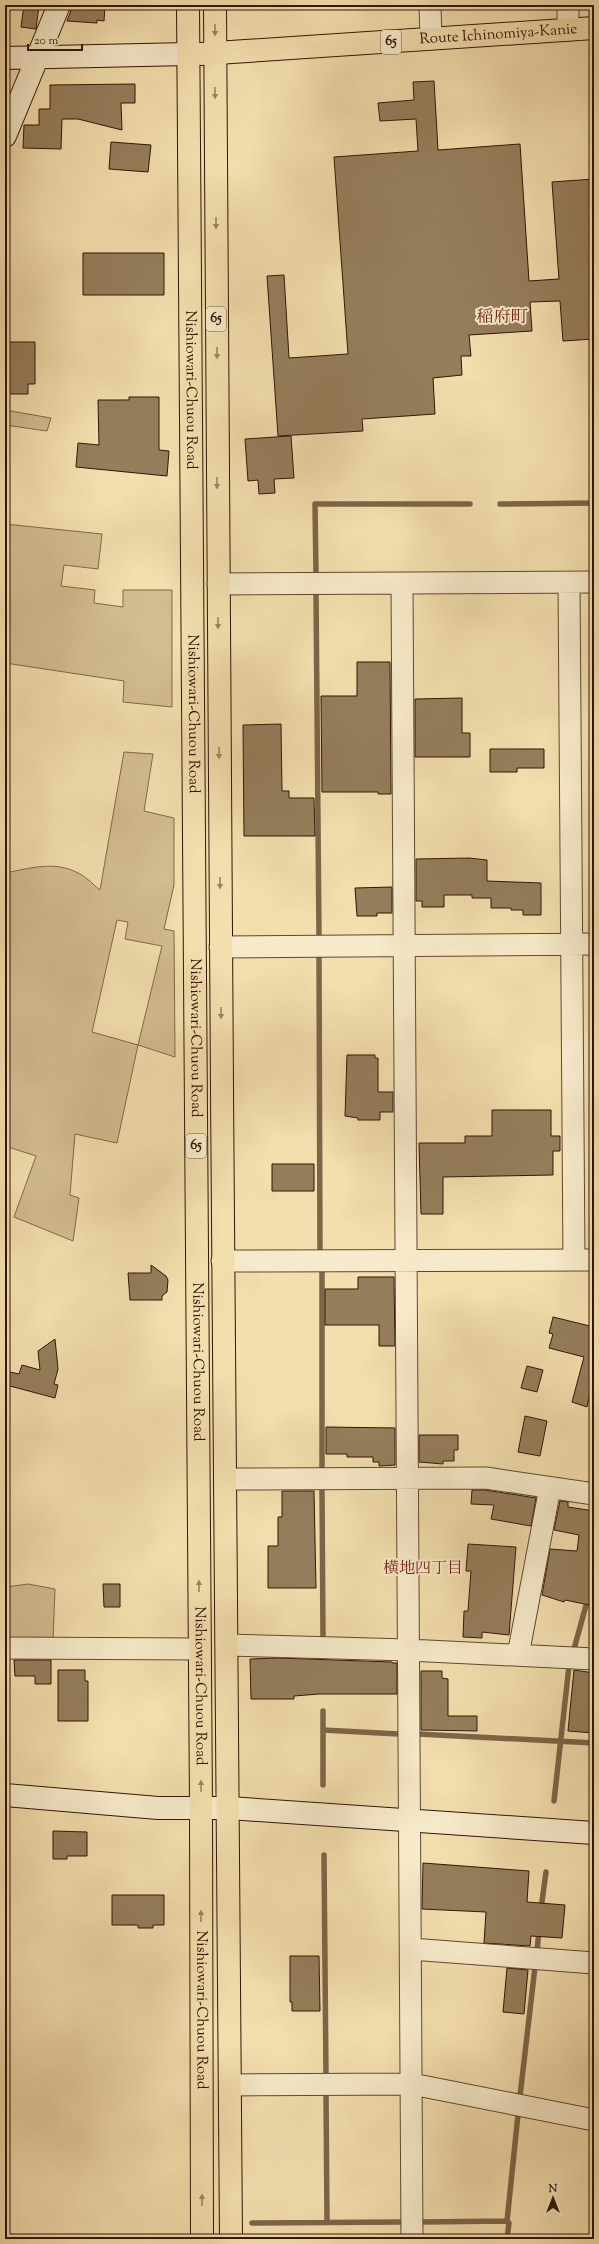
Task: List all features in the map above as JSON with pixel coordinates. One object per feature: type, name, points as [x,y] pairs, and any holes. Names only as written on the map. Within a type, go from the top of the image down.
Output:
[{"type":"main road","points":[[188,5],[188,54]]},
{"type":"main road","points":[[215,5],[215,54]]},
{"type":"main road","name":"Route Ichinomiya-Kanie","points":[[188,54],[215,54],[594,28]]},
{"type":"main road","name":"Nishiowari-Chuou Road","points":[[188,54],[200,1649],[202,2239]]},
{"type":"main road","name":"Nishiowari-Chuou Road","points":[[215,54],[222,1261],[229,1808],[231,2239]]},
{"type":"street","points":[[5,136],[59,5]]},
{"type":"street","points":[[430,5],[431,39]]},
{"type":"street","points":[[568,5],[568,30]]},
{"type":"street","points":[[5,58],[188,54]]},
{"type":"street","points":[[218,584],[594,582]]},
{"type":"street","points":[[222,1261],[584,1260],[572,944],[569,583]]},
{"type":"street","points":[[402,584],[412,2239]]},
{"type":"street","points":[[220,947],[594,944]]},
{"type":"street","points":[[225,1479],[486,1478],[594,1494]]},
{"type":"street","points":[[518,1655],[550,1488]]},
{"type":"street","points":[[227,1645],[408,1650],[594,1659]]},
{"type":"street","points":[[5,1648],[200,1649]]},
{"type":"street","points":[[5,1795],[158,1808],[229,1808],[594,1833]]},
{"type":"street","points":[[411,1949],[594,1963]]},
{"type":"street","points":[[230,2085],[412,2084],[594,2120]]},
{"type":"shaded area","points":[[5,410],[51,418],[47,431],[5,425]]},
{"type":"shaded area","points":[[5,524],[102,534],[98,569],[64,565],[61,586],[95,590],[94,603],[123,607],[123,590],[172,590],[172,707],[123,702],[124,681],[5,663]]},
{"type":"shaded area","points":[[124,752],[153,754],[144,811],[174,818],[174,885],[164,929],[174,931],[175,1057],[138,1045],[117,1143],[75,1134],[70,1195],[79,1198],[73,1241],[14,1217],[36,1156],[5,1146],[5,873],[43,866],[62,867],[83,876],[100,890]],"holes":[[[117,920],[128,922],[125,939],[162,946],[138,1045],[92,1032]]]},
{"type":"shaded area","points":[[28,1584],[55,1589],[53,1641],[5,1640],[6,1587]]},
{"type":"building","points":[[24,5],[39,5],[36,29],[21,27]]},
{"type":"building","points":[[73,5],[105,5],[104,21],[97,20],[97,23],[67,21]]},
{"type":"building","points":[[434,81],[438,150],[520,144],[529,281],[559,279],[552,182],[594,179],[594,339],[563,341],[560,301],[530,302],[532,331],[469,335],[471,356],[461,356],[462,375],[433,378],[435,414],[362,419],[363,431],[278,436],[267,276],[284,275],[289,358],[348,354],[334,157],[418,151],[416,119],[380,121],[378,103],[414,100],[413,82]]},
{"type":"building","points":[[135,84],[135,103],[121,103],[122,130],[78,119],[62,119],[61,149],[23,148],[24,125],[39,125],[39,109],[50,109],[50,85]]},
{"type":"building","points":[[111,142],[151,145],[148,172],[109,169]]},
{"type":"building","points":[[83,253],[164,253],[164,295],[83,295]]},
{"type":"building","points":[[5,342],[35,342],[35,384],[28,384],[28,394],[5,394]]},
{"type":"building","points":[[129,397],[159,397],[159,450],[169,451],[167,476],[76,467],[78,443],[99,445],[98,400],[129,400]]},
{"type":"building","points":[[291,436],[294,478],[274,479],[275,493],[259,494],[258,480],[248,481],[245,439]]},
{"type":"building","points":[[357,662],[390,662],[391,794],[378,794],[378,792],[322,792],[321,696],[357,696]]},
{"type":"building","points":[[462,698],[462,733],[470,733],[470,757],[415,757],[415,699]]},
{"type":"building","points":[[281,724],[282,791],[289,791],[289,798],[314,798],[315,836],[244,836],[243,725]]},
{"type":"building","points":[[490,749],[544,749],[544,768],[517,768],[517,772],[490,772]]},
{"type":"building","points":[[469,858],[487,860],[487,881],[541,883],[541,915],[523,915],[523,910],[511,910],[511,908],[491,908],[491,898],[472,898],[472,895],[444,895],[444,907],[422,907],[422,901],[416,901],[416,859]]},
{"type":"building","points":[[392,887],[392,913],[377,913],[377,916],[357,916],[355,888]]},
{"type":"building","points":[[347,1055],[375,1055],[375,1058],[378,1058],[378,1092],[393,1092],[393,1112],[380,1112],[380,1120],[358,1120],[358,1118],[345,1116]]},
{"type":"building","points":[[492,1110],[551,1110],[551,1136],[560,1136],[560,1151],[553,1151],[553,1175],[443,1177],[443,1214],[421,1214],[419,1143],[465,1143],[465,1136],[492,1136]]},
{"type":"building","points":[[272,1164],[314,1164],[314,1191],[272,1191]]},
{"type":"building","points":[[151,1265],[166,1276],[168,1280],[167,1292],[162,1296],[162,1300],[130,1300],[128,1273],[151,1273]]},
{"type":"building","points":[[358,1277],[394,1277],[395,1346],[379,1346],[379,1325],[325,1325],[325,1289],[358,1289]]},
{"type":"building","points":[[553,1317],[594,1327],[594,1385],[592,1384],[587,1407],[572,1402],[584,1357],[549,1348],[553,1334],[549,1333]]},
{"type":"building","points":[[55,1339],[58,1369],[54,1384],[58,1385],[55,1398],[6,1385],[10,1372],[19,1374],[22,1365],[40,1370],[38,1351]]},
{"type":"building","points":[[527,1366],[543,1370],[537,1392],[521,1388]]},
{"type":"building","points":[[525,1416],[547,1421],[540,1456],[518,1452]]},
{"type":"building","points":[[326,1427],[395,1428],[395,1465],[379,1466],[379,1462],[373,1462],[373,1457],[347,1457],[347,1454],[326,1454]]},
{"type":"building","points":[[419,1435],[458,1435],[458,1450],[454,1450],[454,1461],[443,1461],[443,1464],[419,1462]]},
{"type":"building","points":[[472,1490],[485,1490],[536,1498],[531,1526],[491,1519],[494,1505],[471,1504]]},
{"type":"building","points":[[282,1491],[314,1491],[316,1588],[268,1588],[268,1546],[278,1546],[278,1517],[282,1517]]},
{"type":"building","points":[[560,1501],[568,1502],[568,1507],[594,1511],[594,1606],[565,1600],[564,1602],[542,1595],[550,1549],[577,1551],[579,1535],[554,1530]]},
{"type":"building","points":[[468,1544],[516,1547],[509,1635],[482,1632],[482,1638],[463,1637],[464,1611],[468,1611],[471,1571],[466,1571]]},
{"type":"building","points":[[103,1584],[120,1584],[120,1607],[104,1607]]},
{"type":"building","points":[[278,1658],[397,1663],[397,1694],[319,1694],[294,1696],[294,1699],[251,1699],[250,1659]]},
{"type":"building","points":[[14,1660],[51,1660],[51,1684],[35,1684],[35,1676],[15,1676]]},
{"type":"building","points":[[58,1670],[85,1670],[85,1681],[88,1681],[88,1721],[58,1721]]},
{"type":"building","points":[[574,1670],[594,1673],[594,1733],[568,1731]]},
{"type":"building","points":[[421,1671],[442,1671],[442,1678],[448,1679],[448,1716],[477,1716],[477,1731],[421,1730]]},
{"type":"building","points":[[53,1831],[87,1832],[87,1856],[67,1856],[67,1859],[53,1859]]},
{"type":"building","points":[[423,1863],[529,1871],[527,1902],[565,1905],[562,1938],[531,1936],[530,1946],[484,1943],[486,1912],[422,1909]]},
{"type":"building","points":[[112,1895],[164,1895],[164,1925],[153,1925],[153,1928],[138,1928],[138,1925],[112,1925]]},
{"type":"building","points":[[290,1956],[319,1956],[320,2011],[292,2011],[292,2002],[290,2002]]},
{"type":"building","points":[[507,1968],[528,1970],[524,2014],[503,2012]]},
{"type":"waterway","points":[[500,504],[594,503]]},
{"type":"waterway","points":[[316,575],[315,504],[470,504]]},
{"type":"waterway","points":[[316,593],[319,937]]},
{"type":"waterway","points":[[319,955],[320,1252]]},
{"type":"waterway","points":[[322,1271],[322,1468]]},
{"type":"waterway","points":[[322,1487],[323,1638]]},
{"type":"waterway","points":[[574,1649],[588,1598]]},
{"type":"waterway","points":[[554,1801],[569,1666]]},
{"type":"waterway","points":[[323,1711],[323,1730]]},
{"type":"waterway","points":[[323,1785],[323,1730],[398,1734]]},
{"type":"waterway","points":[[418,1734],[594,1743]]},
{"type":"waterway","points":[[324,1855],[326,2076]]},
{"type":"waterway","points":[[541,1909],[546,1872]]},
{"type":"waterway","points":[[537,1952],[539,1929]]},
{"type":"waterway","points":[[520,2096],[535,1967]]},
{"type":"waterway","points":[[326,2093],[327,2222]]},
{"type":"waterway","points":[[421,2222],[507,2221],[518,2115]]},
{"type":"waterway","points":[[507,2221],[509,2223],[507,2239]]},
{"type":"waterway","points":[[252,2223],[402,2222]]},
{"type":"district","name":"稲府町","points":[[502,318]]},
{"type":"district","name":"横地四丁目","points":[[423,1569]]}]
